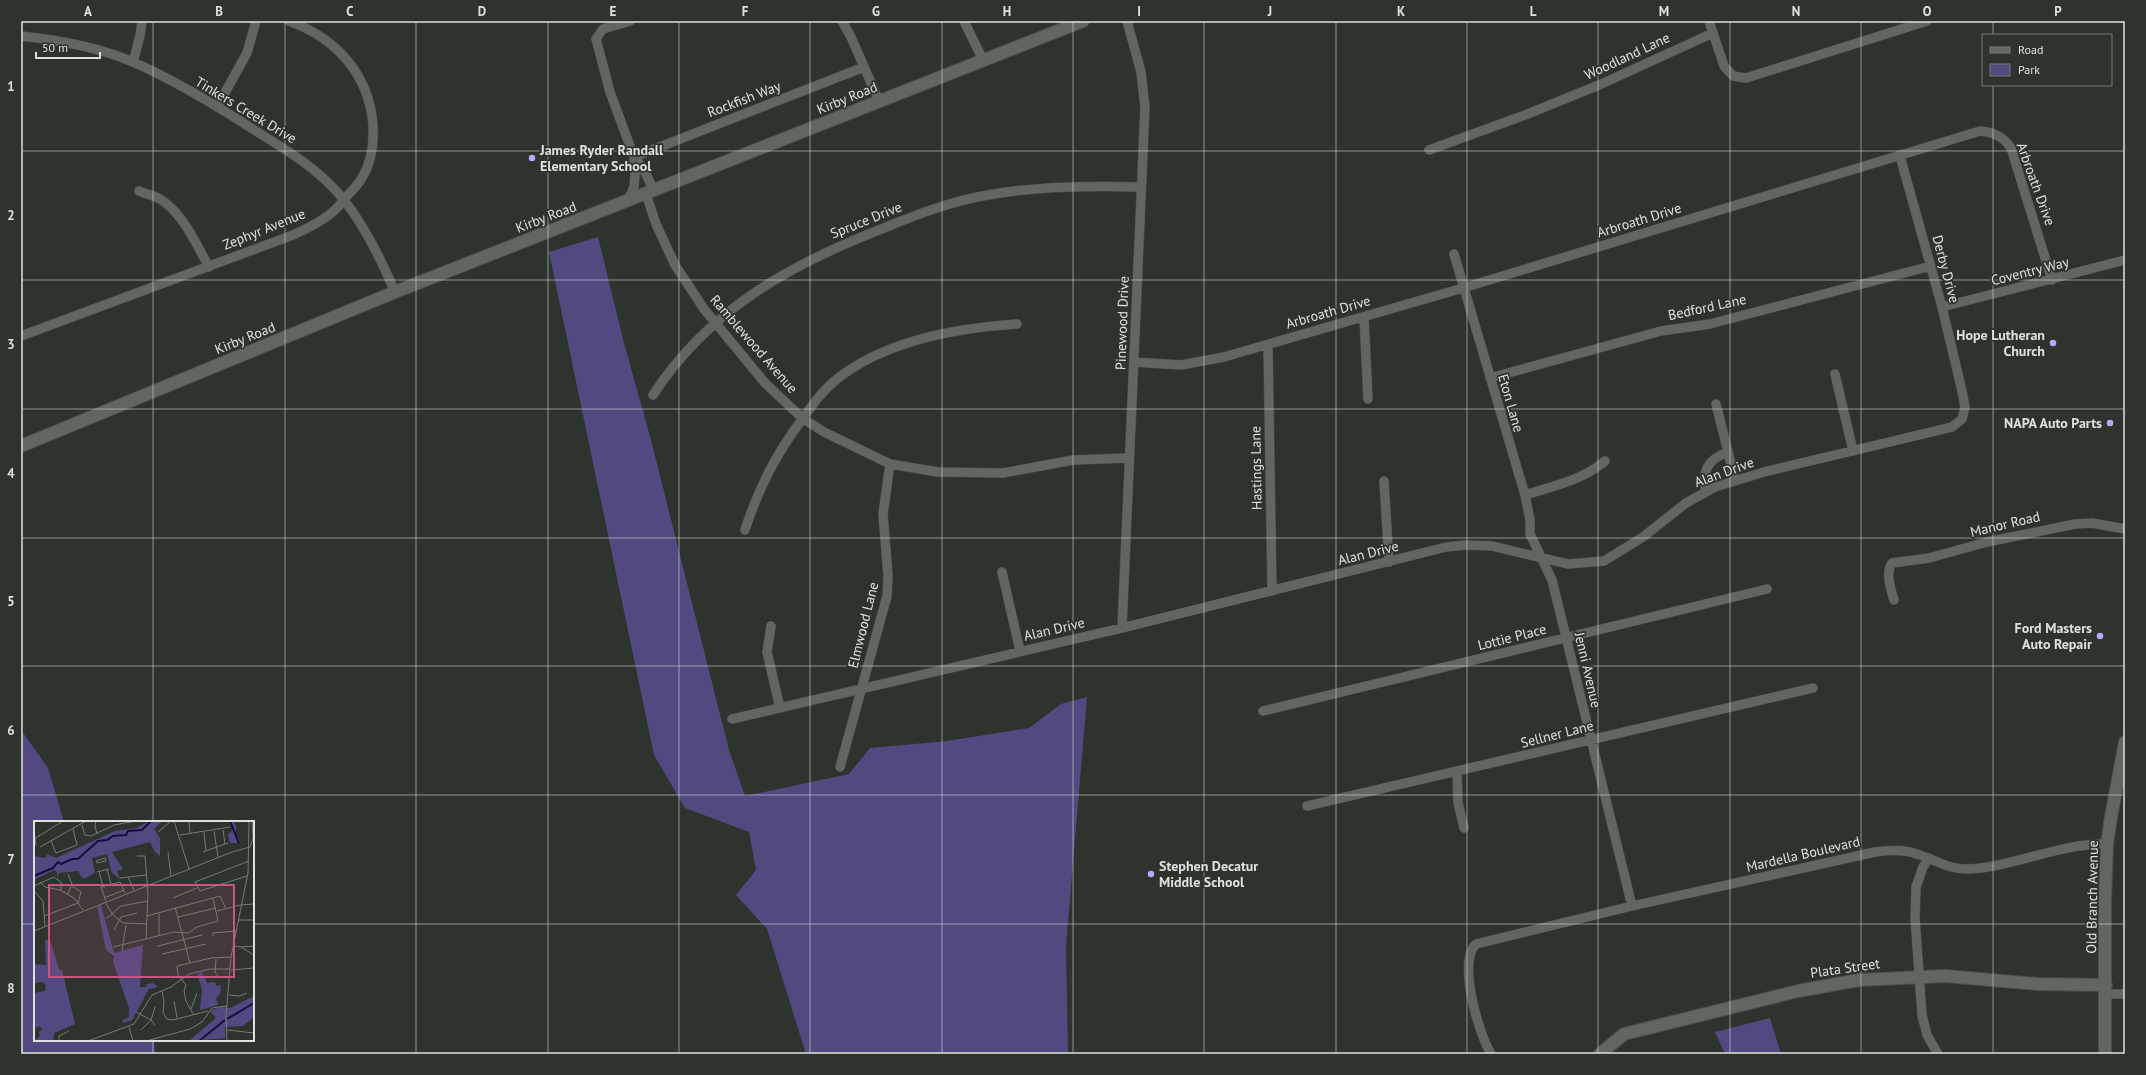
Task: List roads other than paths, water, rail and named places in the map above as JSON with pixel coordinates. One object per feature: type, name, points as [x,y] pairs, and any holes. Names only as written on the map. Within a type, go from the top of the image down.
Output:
[{"type":"main road","name":"Kirby Road","points":[[21,446],[395,292],[650,193],[1083,21]]},
{"type":"main road","name":"Old Branch Avenue","points":[[2105,1054],[2106,990],[2104,898],[2107,844],[2110,817],[2125,742]]},
{"type":"main road","name":"Plata Street","points":[[1600,1054],[1624,1034],[1778,996],[1853,980],[1920,975],[1991,978],[2106,990]]},
{"type":"street","points":[[133,62],[139,42],[142,21]]},
{"type":"street","points":[[217,107],[242,63],[256,21]]},
{"type":"street","name":"Zephyr Avenue","points":[[21,336],[209,267],[306,228],[328,216],[344,200],[361,180],[371,153],[373,132],[368,96],[360,78],[340,52],[320,36],[289,21]]},
{"type":"street","points":[[628,201],[634,187],[634,157],[610,92],[596,45],[596,39],[603,29],[620,22],[630,21]]},
{"type":"street","points":[[842,21],[880,101]]},
{"type":"street","points":[[964,21],[983,60]]},
{"type":"street","name":"Pinewood Drive","points":[[1122,628],[1144,146],[1144,92],[1135,46],[1127,21]]},
{"type":"street","points":[[1709,21],[1724,66],[1729,73],[1738,77],[1746,78],[1927,21]]},
{"type":"street","name":"Woodland Lane","points":[[1429,150],[1525,115],[1598,85],[1713,33]]},
{"type":"street","name":"Tinkers Creek Drive","points":[[21,36],[71,44],[133,62],[217,107],[303,162],[321,175],[344,200],[370,238],[395,292]]},
{"type":"street","name":"Rockfish Way","points":[[634,157],[864,67]]},
{"type":"street","name":"Arbroath Drive","points":[[1134,362],[1171,366],[1191,365],[1268,345],[1463,288],[1980,131],[1991,132],[2006,141],[2011,148],[2022,178],[2052,280]]},
{"type":"street","name":"Derby Drive","points":[[1900,156],[1942,307],[1962,391]]},
{"type":"street","name":"Ramblewood Avenue","points":[[634,157],[643,168],[656,224],[675,265],[715,323],[765,384],[802,418],[850,446],[890,464],[938,472],[984,474],[1022,470],[1073,460],[1129,458]]},
{"type":"street","name":"Spruce Drive","points":[[652,395],[669,369],[684,352],[715,323],[755,293],[800,264],[834,248],[939,207],[978,197],[1024,190],[1072,187],[1141,187]]},
{"type":"street","points":[[139,191],[159,198],[175,213],[187,229],[209,267]]},
{"type":"street","name":"Eton Lane","points":[[1454,254],[1525,494],[1530,520],[1530,534],[1542,557]]},
{"type":"street","name":"Coventry Way","points":[[1942,307],[2052,280],[2125,260]]},
{"type":"street","name":"Bedford Lane","points":[[1490,378],[1661,331],[1710,324],[1931,266]]},
{"type":"street","points":[[1364,317],[1368,399]]},
{"type":"street","points":[[745,530],[767,472],[782,446],[824,391],[836,380],[876,356],[932,337],[977,328],[1017,324]]},
{"type":"street","name":"Hastings Lane","points":[[1268,345],[1272,591]]},
{"type":"street","points":[[1835,374],[1854,451]]},
{"type":"street","name":"Alan Drive","points":[[732,719],[1122,628],[1446,547],[1466,545],[1508,549],[1568,564],[1604,561],[1643,537],[1679,508],[1706,492],[1735,480],[1952,427],[1959,422],[1964,414],[1962,391]]},
{"type":"street","points":[[1716,404],[1735,480]]},
{"type":"street","points":[[1706,492],[1704,478],[1706,468],[1715,458],[1728,452]]},
{"type":"street","points":[[1525,494],[1582,476],[1593,471],[1605,461]]},
{"type":"street","name":"Elmwood Lane","points":[[840,767],[860,689],[887,596],[888,576],[883,514],[890,464]]},
{"type":"street","points":[[1384,481],[1389,562]]},
{"type":"street","name":"Manor Road","points":[[1894,600],[1889,575],[1889,569],[1892,564],[1929,558],[1987,542],[2075,524],[2092,523],[2125,529]]},
{"type":"street","name":"Jenni Avenue","points":[[1542,557],[1552,580],[1590,740],[1632,906]]},
{"type":"street","points":[[1002,572],[1020,651]]},
{"type":"street","name":"Lottie Place","points":[[1263,711],[1767,589]]},
{"type":"street","points":[[771,626],[767,652],[780,708]]},
{"type":"street","name":"Sellner Lane","points":[[1307,806],[1813,688]]},
{"type":"street","points":[[1457,772],[1458,803],[1464,828]]},
{"type":"street","name":"Mardella Boulevard","points":[[1491,1054],[1483,1039],[1477,1019],[1468,961],[1470,953],[1476,944],[1632,906],[1875,852],[1909,852],[1951,867],[1971,869],[2020,860],[2077,845],[2107,844]]},
{"type":"street","points":[[1928,858],[1918,877],[1916,887],[1915,918],[1923,1024],[1930,1042],[1938,1054]]},
{"type":"street","points":[[2106,990],[2125,994]]},
{"type":"place","name":"James Ryder Randall Elementary School","points":[[532,158]]},
{"type":"place","name":"Hope Lutheran Church","points":[[2053,343]]},
{"type":"place","name":"NAPA Auto Parts","points":[[2110,423]]},
{"type":"place","name":"Ford Masters Auto Repair","points":[[2100,636]]},
{"type":"place","name":"Stephen Decatur Middle School","points":[[1151,874]]}]
